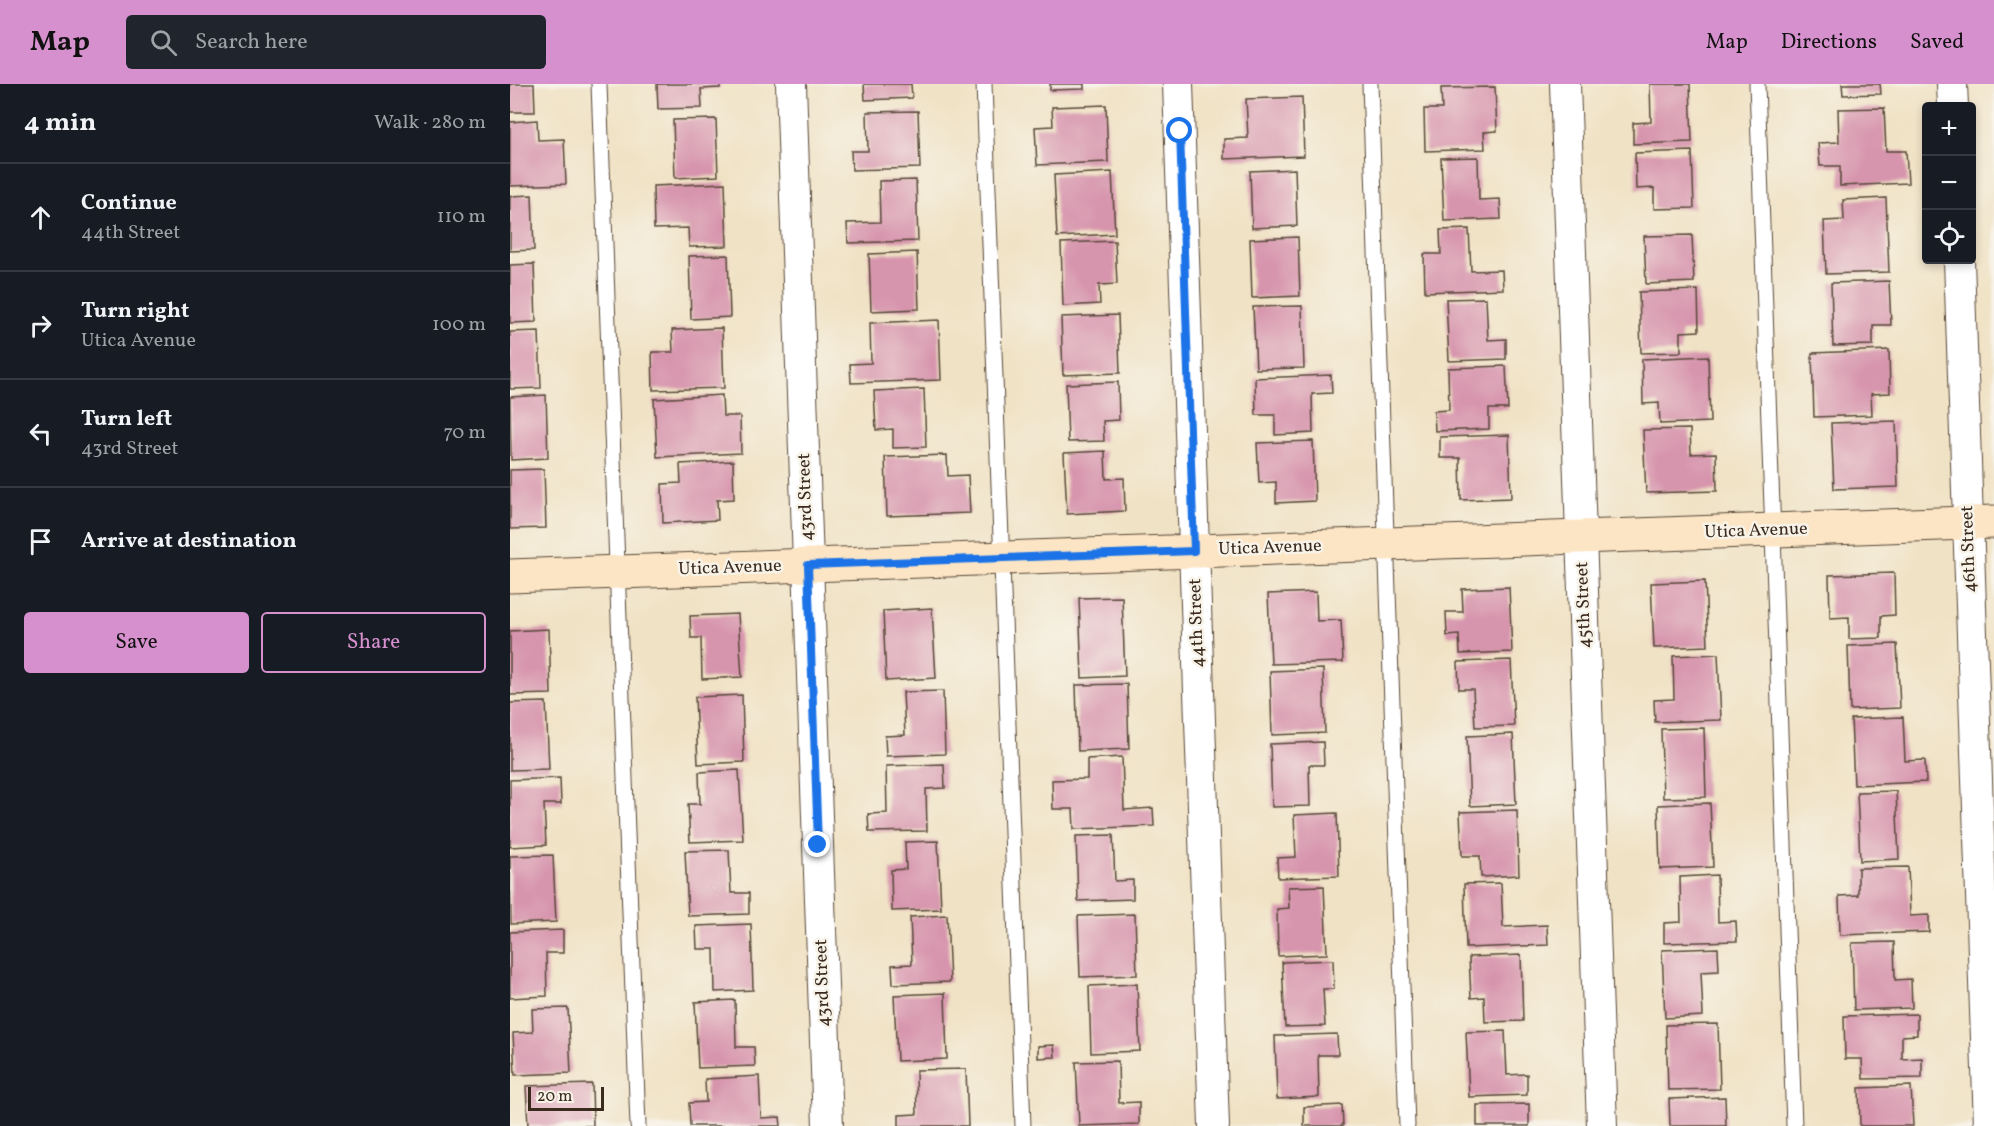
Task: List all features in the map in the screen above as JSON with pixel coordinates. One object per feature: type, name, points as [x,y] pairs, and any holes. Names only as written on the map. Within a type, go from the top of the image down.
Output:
[{"type":"street","name":"43rd Street","points":[[791,84],[828,1126]]},
{"type":"street","name":"44th Street","points":[[1178,84],[1214,1126]]},
{"type":"street","name":"45th Street","points":[[1565,84],[1602,1126]]},
{"type":"street","points":[[1952,84],[1953,102]]},
{"type":"street","name":"46th Street","points":[[1959,264],[1981,523],[1991,1115]]},
{"type":"street","name":"Utica Avenue","points":[[510,576],[1981,523]]},
{"type":"lane","points":[[599,84],[638,1126]]},
{"type":"lane","points":[[984,84],[1023,1126]]},
{"type":"lane","points":[[1370,84],[1407,1126]]},
{"type":"lane","points":[[1757,84],[1794,1126]]},
{"type":"building","points":[[510,84],[534,84],[535,112],[510,112]]},
{"type":"building","points":[[657,84],[720,84],[720,88],[701,89],[702,108],[658,109]]},
{"type":"building","points":[[864,84],[911,84],[912,98],[865,100]]},
{"type":"building","points":[[1050,84],[1084,84],[1084,89],[1050,90]]},
{"type":"building","points":[[1650,84],[1690,84],[1692,142],[1633,144],[1633,123],[1651,122]]},
{"type":"building","points":[[1842,84],[1880,84],[1881,94],[1843,95]]},
{"type":"building","points":[[1495,87],[1497,131],[1484,132],[1485,149],[1425,151],[1424,109],[1442,109],[1441,88]]},
{"type":"building","points":[[1302,97],[1304,156],[1224,159],[1224,139],[1248,138],[1246,99]]},
{"type":"building","points":[[1106,105],[1108,162],[1037,165],[1035,127],[1053,126],[1052,107]]},
{"type":"building","points":[[1884,108],[1886,151],[1906,151],[1908,183],[1840,186],[1840,166],[1820,166],[1818,143],[1839,142],[1838,109]]},
{"type":"building","points":[[918,111],[920,168],[852,170],[851,151],[868,151],[867,112]]},
{"type":"building","points":[[716,119],[718,176],[675,178],[673,120]]},
{"type":"building","points":[[537,120],[538,140],[564,139],[566,184],[510,186],[510,122]]},
{"type":"building","points":[[1692,151],[1694,208],[1654,209],[1654,188],[1636,189],[1635,153]]},
{"type":"building","points":[[1478,157],[1479,200],[1500,199],[1501,219],[1444,221],[1441,158]]},
{"type":"building","points":[[1295,169],[1297,226],[1252,228],[1250,171]]},
{"type":"building","points":[[1112,172],[1115,234],[1057,237],[1054,175]]},
{"type":"building","points":[[916,180],[918,241],[848,243],[847,223],[880,222],[879,181]]},
{"type":"building","points":[[725,183],[727,246],[689,247],[688,228],[654,229],[653,186]]},
{"type":"building","points":[[532,195],[534,250],[510,251],[510,196]]},
{"type":"building","points":[[1886,198],[1889,272],[1826,274],[1824,221],[1844,220],[1843,200]]},
{"type":"building","points":[[1469,229],[1471,271],[1502,270],[1503,289],[1425,292],[1424,254],[1441,254],[1440,230]]},
{"type":"building","points":[[1692,235],[1694,282],[1646,284],[1644,236]]},
{"type":"building","points":[[1298,237],[1300,296],[1252,298],[1250,239]]},
{"type":"building","points":[[1115,241],[1117,284],[1099,285],[1100,304],[1063,306],[1061,243]]},
{"type":"building","points":[[917,252],[919,309],[871,311],[869,254]]},
{"type":"building","points":[[728,255],[730,317],[691,319],[689,256]]},
{"type":"building","points":[[534,264],[536,322],[510,323],[510,265]]},
{"type":"building","points":[[1889,281],[1891,325],[1873,325],[1873,345],[1833,346],[1831,283]]},
{"type":"building","points":[[1698,290],[1699,331],[1681,332],[1681,352],[1641,353],[1639,292]]},
{"type":"building","points":[[1486,298],[1488,340],[1506,339],[1506,359],[1449,361],[1446,299]]},
{"type":"building","points":[[1302,306],[1304,368],[1256,369],[1253,307]]},
{"type":"building","points":[[1118,315],[1120,373],[1063,375],[1061,317]]},
{"type":"building","points":[[939,320],[941,380],[851,383],[850,364],[871,363],[870,323]]},
{"type":"building","points":[[722,328],[724,388],[653,390],[652,352],[673,352],[672,330]]},
{"type":"building","points":[[539,331],[541,388],[510,389],[510,332]]},
{"type":"building","points":[[1889,350],[1890,393],[1871,394],[1872,415],[1814,417],[1812,353]]},
{"type":"building","points":[[1708,356],[1710,422],[1660,424],[1659,403],[1643,404],[1642,359]]},
{"type":"building","points":[[1506,366],[1508,409],[1489,409],[1489,429],[1435,431],[1434,411],[1449,410],[1448,368]]},
{"type":"building","points":[[1331,375],[1332,393],[1312,394],[1313,433],[1275,435],[1275,415],[1256,415],[1255,378]]},
{"type":"building","points":[[1118,382],[1119,420],[1103,421],[1104,441],[1068,442],[1066,384]]},
{"type":"building","points":[[924,389],[926,447],[893,448],[893,429],[876,430],[874,391]]},
{"type":"building","points":[[546,395],[548,458],[511,460],[510,397]]},
{"type":"building","points":[[722,395],[723,416],[740,416],[741,453],[657,457],[654,399]]},
{"type":"building","points":[[1896,421],[1898,487],[1834,489],[1831,423]]},
{"type":"building","points":[[1690,429],[1691,454],[1716,453],[1717,491],[1646,493],[1643,430]]},
{"type":"building","points":[[1509,435],[1511,498],[1461,500],[1460,458],[1440,458],[1440,437]]},
{"type":"building","points":[[1313,441],[1315,501],[1276,503],[1276,482],[1259,483],[1257,443]]},
{"type":"building","points":[[1105,451],[1106,479],[1124,478],[1125,511],[1067,514],[1064,453]]},
{"type":"building","points":[[947,455],[948,476],[968,475],[970,513],[887,516],[885,457]]},
{"type":"building","points":[[733,461],[734,499],[717,500],[718,520],[663,523],[662,484],[681,483],[680,464]]},
{"type":"building","points":[[544,469],[546,528],[510,529],[510,470]]},
{"type":"building","points":[[1894,573],[1895,615],[1881,616],[1881,638],[1849,639],[1849,617],[1830,618],[1829,575]]},
{"type":"building","points":[[1705,581],[1708,646],[1654,648],[1651,583]]},
{"type":"building","points":[[1509,587],[1512,652],[1460,654],[1459,635],[1447,636],[1446,612],[1463,612],[1462,589]]},
{"type":"building","points":[[1316,592],[1317,621],[1341,620],[1343,662],[1271,664],[1268,594]]},
{"type":"building","points":[[1122,597],[1125,676],[1082,678],[1079,598]]},
{"type":"building","points":[[932,608],[936,678],[886,681],[883,611]]},
{"type":"building","points":[[738,614],[742,677],[702,679],[701,638],[691,638],[690,616]]},
{"type":"building","points":[[549,629],[551,694],[510,695],[510,631]]},
{"type":"building","points":[[1897,644],[1900,708],[1850,710],[1848,646]]},
{"type":"building","points":[[1718,654],[1721,720],[1655,722],[1654,700],[1674,699],[1673,656]]},
{"type":"building","points":[[1511,660],[1514,726],[1475,727],[1473,689],[1459,689],[1458,662]]},
{"type":"building","points":[[1323,669],[1325,733],[1272,735],[1270,671]]},
{"type":"building","points":[[1127,684],[1129,749],[1078,751],[1076,685]]},
{"type":"building","points":[[943,691],[945,754],[886,756],[885,736],[905,735],[903,692]]},
{"type":"building","points":[[742,695],[744,762],[698,764],[695,697]]},
{"type":"building","points":[[546,702],[549,769],[510,770],[510,703]]},
{"type":"building","points":[[1903,717],[1905,761],[1925,760],[1926,782],[1854,785],[1851,719]]},
{"type":"building","points":[[1704,728],[1706,797],[1663,798],[1661,729]]},
{"type":"building","points":[[1513,734],[1516,804],[1470,806],[1467,736]]},
{"type":"building","points":[[1323,742],[1324,765],[1309,765],[1310,806],[1272,807],[1270,744]]},
{"type":"building","points":[[1122,757],[1124,810],[1153,808],[1154,826],[1074,829],[1073,809],[1053,809],[1052,780],[1087,779],[1087,759]]},
{"type":"building","points":[[944,764],[945,788],[926,789],[927,831],[869,832],[868,814],[887,813],[886,766]]},
{"type":"building","points":[[739,770],[743,840],[690,842],[688,804],[700,804],[699,772]]},
{"type":"building","points":[[560,778],[561,804],[544,804],[546,845],[510,847],[510,780]]},
{"type":"building","points":[[1896,791],[1899,859],[1860,861],[1857,792]]},
{"type":"building","points":[[1710,803],[1713,867],[1660,869],[1658,805]]},
{"type":"building","points":[[1517,810],[1519,875],[1481,877],[1480,856],[1462,856],[1460,812]]},
{"type":"building","points":[[1337,813],[1339,876],[1278,878],[1277,858],[1296,857],[1294,815]]},
{"type":"building","points":[[1113,835],[1115,881],[1133,880],[1133,899],[1078,901],[1076,836]]},
{"type":"building","points":[[938,841],[941,909],[892,911],[891,870],[906,869],[905,842]]},
{"type":"building","points":[[729,850],[731,893],[749,893],[749,914],[688,916],[685,851]]},
{"type":"building","points":[[553,855],[556,922],[511,924],[510,856]]},
{"type":"building","points":[[1908,867],[1910,916],[1929,915],[1929,932],[1840,935],[1839,896],[1858,895],[1858,868]]},
{"type":"building","points":[[1717,875],[1718,922],[1736,921],[1737,941],[1664,943],[1664,923],[1681,922],[1680,877]]},
{"type":"building","points":[[1501,883],[1503,927],[1547,925],[1548,945],[1466,948],[1464,884]]},
{"type":"building","points":[[1324,886],[1327,954],[1278,956],[1277,909],[1289,908],[1288,887]]},
{"type":"building","points":[[1135,914],[1137,975],[1080,977],[1078,916]]},
{"type":"building","points":[[947,915],[950,982],[893,984],[892,965],[912,964],[910,917]]},
{"type":"building","points":[[751,924],[753,990],[715,992],[714,949],[697,949],[696,926]]},
{"type":"building","points":[[563,930],[563,953],[546,953],[547,996],[510,998],[510,932]]},
{"type":"building","points":[[1894,942],[1895,980],[1911,979],[1912,1008],[1854,1010],[1852,943]]},
{"type":"building","points":[[1718,948],[1719,971],[1701,972],[1703,1016],[1665,1018],[1662,950]]},
{"type":"building","points":[[1521,955],[1523,1021],[1485,1022],[1484,997],[1471,998],[1469,957]]},
{"type":"building","points":[[1333,960],[1334,989],[1323,989],[1325,1026],[1285,1027],[1282,962]]},
{"type":"building","points":[[1137,984],[1140,1051],[1091,1053],[1089,986]]},
{"type":"building","points":[[945,993],[947,1059],[897,1061],[894,995]]},
{"type":"building","points":[[735,1000],[736,1047],[754,1047],[755,1066],[698,1068],[695,1002]]},
{"type":"building","points":[[568,1008],[571,1073],[515,1075],[513,1033],[533,1032],[532,1009]]},
{"type":"building","points":[[1917,1014],[1917,1035],[1902,1036],[1902,1059],[1922,1058],[1922,1078],[1863,1079],[1862,1059],[1845,1059],[1844,1016]]},
{"type":"building","points":[[1718,1024],[1720,1089],[1668,1090],[1666,1025]]},
{"type":"building","points":[[1505,1031],[1507,1075],[1527,1074],[1527,1095],[1469,1097],[1466,1032]]},
{"type":"building","points":[[1337,1034],[1338,1055],[1318,1055],[1319,1097],[1277,1099],[1275,1036]]},
{"type":"building","points":[[1054,1045],[1055,1057],[1038,1058],[1038,1046]]},
{"type":"building","points":[[1118,1061],[1119,1103],[1139,1102],[1139,1124],[1079,1126],[1076,1062]]},
{"type":"building","points":[[966,1069],[968,1126],[899,1126],[899,1115],[917,1114],[916,1070]]},
{"type":"building","points":[[759,1076],[761,1118],[780,1117],[781,1126],[690,1126],[689,1103],[706,1102],[705,1079]]},
{"type":"building","points":[[592,1084],[593,1126],[528,1126],[526,1086]]},
{"type":"building","points":[[1911,1086],[1913,1126],[1860,1126],[1859,1088]]},
{"type":"building","points":[[1725,1097],[1726,1126],[1670,1126],[1669,1099]]},
{"type":"building","points":[[1529,1104],[1529,1126],[1477,1126],[1477,1105]]},
{"type":"building","points":[[1342,1105],[1343,1126],[1304,1126],[1304,1107]]},
{"type":"route","points":[[818,845],[808,565],[1194,551],[1180,131]]}]
